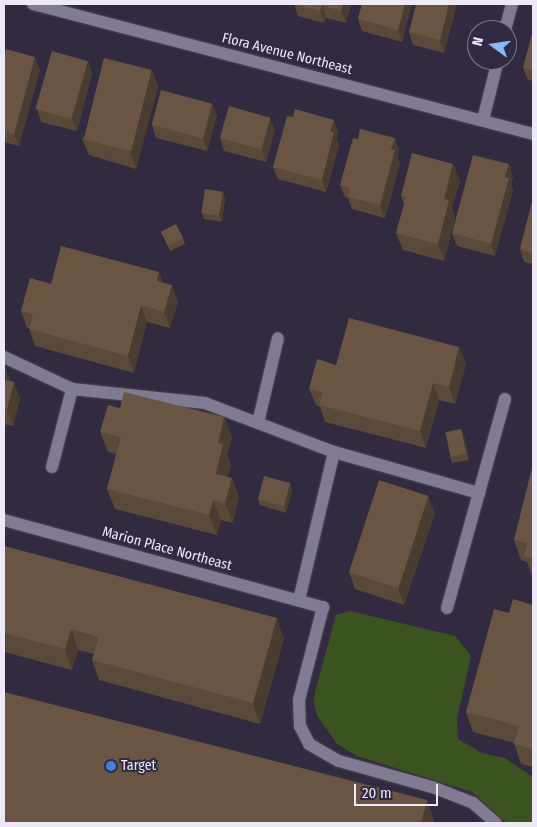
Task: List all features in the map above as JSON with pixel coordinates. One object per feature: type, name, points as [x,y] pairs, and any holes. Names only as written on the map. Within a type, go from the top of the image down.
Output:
[{"type":"street","name":"Flora Avenue Northeast","points":[[32,4],[533,134]]},
{"type":"street","points":[[508,20],[512,4]]},
{"type":"street","points":[[483,120],[496,70]]},
{"type":"street","points":[[258,424],[278,338]]},
{"type":"street","points":[[4,356],[72,389],[205,403],[334,452],[479,493]]},
{"type":"street","points":[[52,467],[72,389]]},
{"type":"street","points":[[447,608],[505,399]]},
{"type":"street","points":[[299,600],[334,452]]},
{"type":"street","name":"Marion Place Northeast","points":[[4,520],[323,607],[299,700],[300,726],[309,744],[339,761],[435,788],[473,803],[496,823]]},
{"type":"green space","points":[[350,611],[455,636],[471,656],[457,719],[458,739],[482,753],[505,758],[533,777],[533,823],[507,823],[472,792],[357,756],[337,744],[318,717],[314,704],[315,692],[336,615]]},
{"type":"building","points":[[294,4],[343,4],[341,11],[322,5],[320,11]]},
{"type":"building","points":[[362,4],[405,4],[398,30],[358,19]]},
{"type":"building","points":[[416,4],[449,4],[440,40],[409,32]]},
{"type":"building","points":[[533,30],[533,70],[523,68]]},
{"type":"building","points":[[6,49],[35,57],[14,134],[4,131],[4,56]]},
{"type":"building","points":[[52,51],[88,61],[71,119],[35,109]]},
{"type":"building","points":[[104,58],[152,70],[131,151],[84,140]]},
{"type":"building","points":[[161,90],[212,104],[203,138],[152,125]]},
{"type":"building","points":[[229,106],[270,118],[261,150],[220,138]]},
{"type":"building","points":[[295,109],[334,120],[330,132],[334,132],[322,180],[273,167],[287,116],[293,117]]},
{"type":"building","points":[[360,129],[395,138],[391,150],[395,150],[380,205],[348,197],[350,188],[340,185],[353,138],[358,139]]},
{"type":"building","points":[[412,153],[453,164],[444,199],[449,200],[438,244],[396,233],[406,197],[401,196]]},
{"type":"building","points":[[473,155],[509,164],[505,177],[509,178],[491,244],[452,233]]},
{"type":"building","points":[[205,189],[223,192],[219,216],[201,213]]},
{"type":"building","points":[[533,198],[533,253],[520,249]]},
{"type":"building","points":[[176,224],[183,238],[168,246],[161,232]]},
{"type":"building","points":[[61,246],[159,272],[157,281],[172,285],[164,312],[141,305],[128,356],[29,329],[33,314],[21,311],[30,278],[51,284]]},
{"type":"building","points":[[349,318],[459,347],[449,387],[433,383],[420,431],[319,405],[323,392],[309,389],[317,359],[336,365]]},
{"type":"building","points":[[4,380],[14,382],[7,409],[4,409]]},
{"type":"building","points":[[124,392],[224,417],[218,443],[223,444],[216,474],[232,478],[225,503],[213,500],[209,515],[107,489],[121,437],[100,432],[108,405],[120,408]]},
{"type":"building","points":[[461,429],[466,453],[451,457],[445,432]]},
{"type":"building","points":[[533,464],[533,558],[524,556],[528,543],[514,540]]},
{"type":"building","points":[[264,476],[290,483],[284,506],[258,499]]},
{"type":"building","points":[[379,480],[428,496],[398,588],[349,572]]},
{"type":"building","points":[[4,546],[277,618],[253,703],[92,660],[99,637],[71,629],[65,649],[4,633]]},
{"type":"building","points":[[513,599],[533,605],[533,749],[514,744],[519,726],[466,712],[494,609],[509,613]]},
{"type":"building","name":"Target","points":[[4,692],[427,800],[422,819],[414,823],[4,823]]},
{"type":"place","name":"Target","points":[[111,766]]}]
